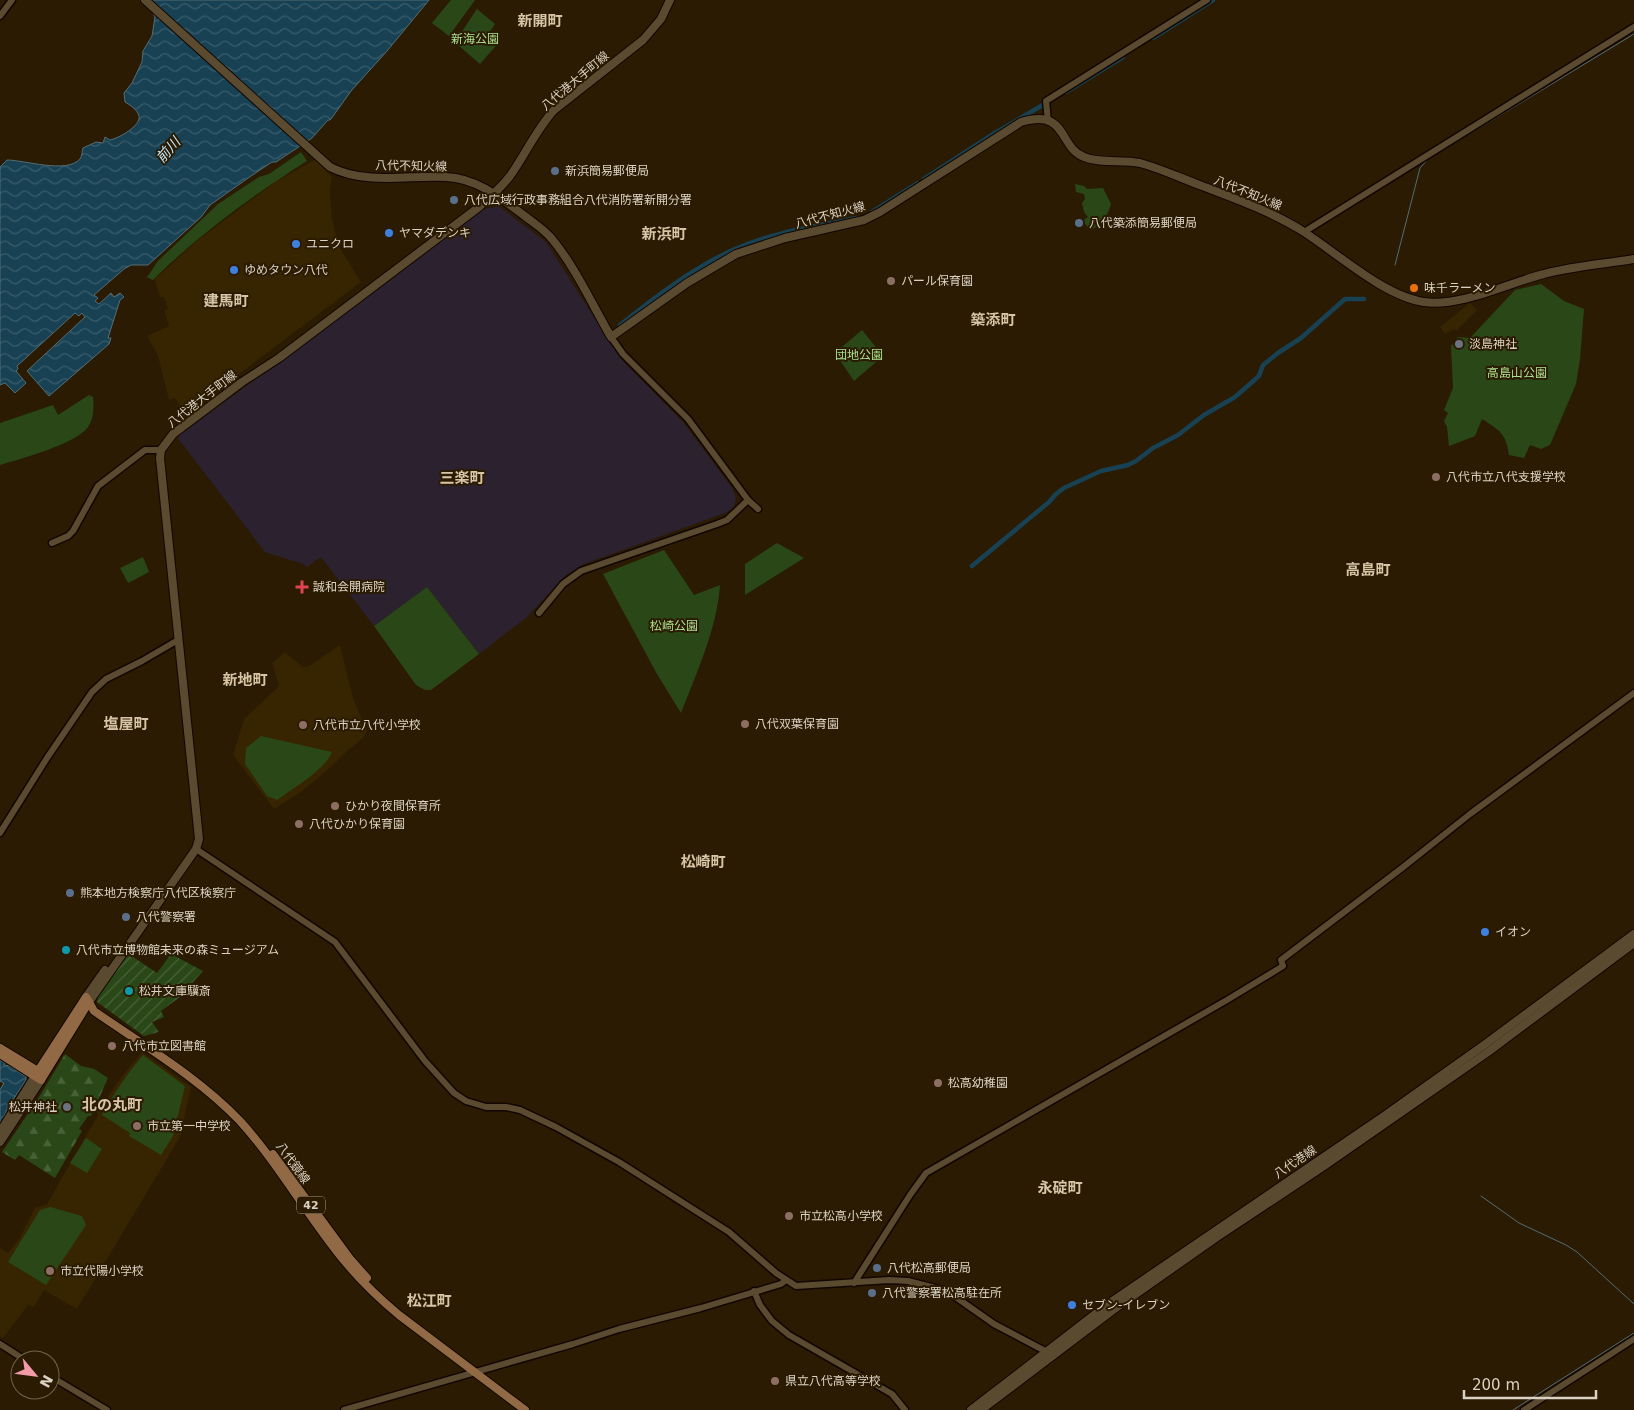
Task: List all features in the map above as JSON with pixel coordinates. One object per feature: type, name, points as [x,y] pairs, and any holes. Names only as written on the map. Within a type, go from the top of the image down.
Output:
[{"type":"main road","name":"八代不知火線","points":[[145,0],[330,168],[347,175],[366,177],[448,177],[467,181],[491,193],[551,237],[568,262],[611,336],[672,292],[736,254],[785,238],[864,220],[880,212],[1022,122],[1048,117],[1060,129],[1072,149],[1083,157],[1145,165],[1267,212],[1304,232],[1388,290],[1411,299],[1424,302],[1456,301],[1546,273],[1634,259]]},
{"type":"main road","name":"八代港大手町線","points":[[158,450],[173,434],[242,382],[279,358],[479,207],[507,173],[538,123],[551,108],[648,28],[655,20],[664,0]]},
{"type":"main road","name":"八代港大手町線","points":[[491,193],[510,175],[542,125],[554,110],[643,40],[661,19],[670,0]]},
{"type":"main road","points":[[0,1142],[87,999],[167,886],[192,848],[194,840],[158,450]]},
{"type":"main road","points":[[87,999],[196,849],[199,839],[176,641]]},
{"type":"main road","name":"八代港線","points":[[971,1410],[1111,1302],[1484,1045],[1634,934]]},
{"type":"main road","name":"八代港線","points":[[981,1410],[1113,1310],[1488,1052],[1634,943]]},
{"type":"main road","name":"八代鏡線","points":[[87,999],[206,1085],[242,1118],[271,1151],[351,1260],[382,1295],[524,1410]]},
{"type":"main road","points":[[0,1048],[39,1076]]},
{"type":"main road","points":[[0,1054],[39,1076]]},
{"type":"main road","points":[[0,1132],[39,1076]]},
{"type":"main road","name":"八代鏡線","points":[[477,1372],[532,1410]]},
{"type":"street","points":[[0,16],[12,0]]},
{"type":"street","points":[[1048,117],[1046,101],[1207,0]]},
{"type":"street","points":[[1304,232],[1634,27]]},
{"type":"street","points":[[611,336],[623,354],[688,419],[748,500],[758,509]]},
{"type":"street","points":[[52,543],[62,540],[73,531],[98,486],[145,450],[158,450]]},
{"type":"street","points":[[539,613],[563,584],[581,571],[727,520],[748,500]]},
{"type":"street","points":[[0,833],[46,758],[92,692],[106,679],[176,641]]},
{"type":"street","points":[[854,1283],[926,1173],[1283,966],[1281,960],[1296,948],[1470,814],[1634,693]]},
{"type":"street","points":[[196,849],[335,942],[420,1055],[453,1093],[472,1104],[520,1110],[556,1127],[619,1162],[729,1232],[786,1280],[796,1286],[889,1280],[908,1281],[948,1290],[994,1324],[1047,1352]]},
{"type":"street","points":[[344,1410],[619,1329],[701,1308],[781,1284],[786,1280]]},
{"type":"street","points":[[754,1291],[760,1305],[772,1322],[789,1335],[892,1394],[905,1410]]},
{"type":"street","points":[[1524,1410],[1634,1339]]},
{"type":"street","points":[[60,1382],[107,1410]]},
{"type":"shaded area","points":[[316,159],[332,177],[330,190],[332,218],[338,245],[361,282],[186,414],[175,398],[169,400],[158,356],[147,336],[169,326],[164,310],[168,309],[164,297],[160,297],[155,279],[198,240],[275,182]]},
{"type":"shaded area","points":[[499,206],[546,242],[620,358],[683,422],[733,489],[736,499],[733,508],[725,513],[584,564],[566,575],[527,617],[479,654],[427,587],[374,626],[321,557],[307,567],[265,552],[177,437],[375,291],[458,226],[484,209]]},
{"type":"shaded area","points":[[1470,303],[1477,310],[1456,331],[1454,329],[1445,334],[1440,327]]},
{"type":"shaded area","name":"八代市立八代小学校","points":[[340,645],[353,698],[367,731],[363,738],[331,767],[301,792],[274,809],[233,755],[244,719],[279,686],[272,663],[285,652],[303,667],[309,666]]},
{"type":"shaded area","points":[[142,1052],[191,1087],[180,1137],[77,1309],[44,1290],[34,1307],[28,1305],[3,1338],[0,1336],[0,1248],[8,1253],[19,1239],[35,1208],[47,1204],[98,1115],[97,1112]]},
{"type":"green space","points":[[451,0],[475,0],[449,36],[432,23]]},
{"type":"green space","name":"新海公園","points":[[477,9],[495,24],[489,33],[500,41],[480,64],[458,45],[457,39]]},
{"type":"green space","points":[[301,152],[307,161],[227,216],[153,280],[146,277],[158,261],[218,204],[259,177],[269,174]]},
{"type":"green space","points":[[1075,184],[1084,186],[1087,189],[1103,188],[1111,204],[1104,220],[1091,230],[1082,221],[1088,217],[1084,212],[1082,203],[1085,199],[1084,194],[1076,192]]},
{"type":"green space","name":"高島山公園","points":[[1541,284],[1564,301],[1584,309],[1576,384],[1550,445],[1541,449],[1530,445],[1524,458],[1509,455],[1506,442],[1501,433],[1482,419],[1475,436],[1449,446],[1447,427],[1444,421],[1448,413],[1444,410],[1453,388],[1451,346],[1458,337],[1470,338],[1515,290]]},
{"type":"green space","name":"団地公園","points":[[862,330],[883,356],[854,381],[835,353]]},
{"type":"green space","points":[[89,395],[93,397],[92,416],[90,424],[82,433],[60,445],[0,465],[0,423],[53,405],[58,415]]},
{"type":"green space","points":[[777,543],[804,558],[745,595],[745,564]]},
{"type":"green space","name":"松崎公園","points":[[664,550],[694,595],[720,585],[711,634],[681,713],[657,674],[603,574]]},
{"type":"green space","points":[[143,557],[149,572],[128,583],[120,568]]},
{"type":"green space","points":[[427,587],[479,654],[431,690],[425,690],[416,685],[374,626]]},
{"type":"green space","points":[[261,736],[332,752],[322,766],[277,800],[267,796],[245,764],[246,748]]},
{"type":"green space","points":[[127,953],[157,973],[171,954],[203,971],[180,997],[161,1011],[164,1017],[152,1022],[159,1032],[144,1036],[97,1002],[98,996]]},
{"type":"green space","points":[[65,1054],[81,1066],[94,1069],[108,1078],[91,1116],[88,1116],[79,1129],[82,1131],[55,1178],[19,1155],[15,1160],[2,1152],[36,1102]]},
{"type":"green space","points":[[143,1055],[185,1086],[173,1136],[161,1155],[129,1136],[130,1133],[102,1115],[121,1084]]},
{"type":"green space","points":[[86,1138],[102,1149],[87,1173],[70,1163]]},
{"type":"green space","points":[[50,1207],[82,1216],[86,1225],[46,1285],[8,1262],[40,1210]]},
{"type":"water","name":"前川","points":[[147,0],[429,0],[351,91],[331,119],[312,138],[276,162],[272,162],[210,205],[201,217],[148,265],[131,265],[94,295],[98,298],[95,301],[99,304],[111,293],[114,297],[120,293],[124,297],[120,300],[108,338],[111,338],[109,344],[49,396],[27,371],[85,317],[82,313],[79,316],[75,313],[17,366],[18,369],[16,371],[26,383],[15,393],[5,383],[0,385],[0,167],[7,160],[56,166],[74,163],[80,159],[83,148],[96,142],[103,143],[105,137],[110,140],[119,137],[137,124],[139,116],[125,102],[124,93],[132,83],[142,62],[143,51],[152,36],[155,17]]},
{"type":"water","points":[[0,1060],[5,1063],[4,1065],[10,1066],[26,1077],[26,1080],[7,1109],[2,1122],[0,1122],[0,1090],[4,1083],[0,1081]]},
{"type":"waterway","points":[[1153,38],[1213,0]]},
{"type":"waterway","points":[[1395,265],[1420,168],[1428,159],[1634,34]]},
{"type":"waterway","points":[[1066,92],[1123,57]]},
{"type":"waterway","points":[[924,179],[995,133],[1048,102]]},
{"type":"waterway","points":[[872,212],[918,183]]},
{"type":"waterway","points":[[620,325],[661,293],[720,256],[735,249],[764,238],[857,218]]},
{"type":"waterway","points":[[972,566],[1064,488],[1101,471],[1128,465],[1153,448],[1178,435],[1204,415],[1235,397],[1259,376],[1263,365],[1301,338],[1345,299],[1364,299]]},
{"type":"waterway","points":[[1481,1196],[1519,1223],[1577,1252],[1634,1304]]},
{"type":"waterway","points":[[1513,1410],[1634,1333]]},
{"type":"place","name":"新浜簡易郵便局","points":[[555,171]]},
{"type":"place","name":"八代広域行政事務組合八代消防署新開分署","points":[[454,200]]},
{"type":"place","name":"八代築添簡易郵便局","points":[[1079,223]]},
{"type":"place","name":"ヤマダデンキ","points":[[389,233]]},
{"type":"place","name":"ユニクロ","points":[[296,244]]},
{"type":"place","name":"ゆめタウン八代","points":[[234,270]]},
{"type":"place","name":"パール保育園","points":[[891,281]]},
{"type":"place","name":"味千ラーメン","points":[[1414,288]]},
{"type":"place","name":"淡島神社","points":[[1459,344]]},
{"type":"place","name":"八代市立八代支援学校","points":[[1436,477]]},
{"type":"place","name":"誠和会開病院","points":[[302,587]]},
{"type":"place","name":"八代双葉保育園","points":[[745,724]]},
{"type":"place","name":"八代市立八代小学校","points":[[303,725]]},
{"type":"place","name":"ひかり夜間保育所","points":[[335,806]]},
{"type":"place","name":"八代ひかり保育園","points":[[299,824]]},
{"type":"place","name":"熊本地方検察庁八代区検察庁","points":[[70,893]]},
{"type":"place","name":"八代警察署","points":[[126,917]]},
{"type":"place","name":"イオン","points":[[1485,932]]},
{"type":"place","name":"八代市立博物館未来の森ミュージアム","points":[[66,950]]},
{"type":"place","name":"松井文庫驥斎","points":[[129,991]]},
{"type":"place","name":"八代市立図書館","points":[[112,1046]]},
{"type":"place","name":"松高幼稚園","points":[[938,1083]]},
{"type":"place","name":"松井神社","points":[[67,1107]]},
{"type":"place","name":"市立第一中学校","points":[[137,1126]]},
{"type":"place","name":"市立松高小学校","points":[[789,1216]]},
{"type":"place","name":"八代松高郵便局","points":[[877,1268]]},
{"type":"place","name":"市立代陽小学校","points":[[50,1271]]},
{"type":"place","name":"八代警察署松高駐在所","points":[[872,1293]]},
{"type":"place","name":"セブン-イレブン","points":[[1072,1305]]},
{"type":"place","name":"県立八代高等学校","points":[[775,1381]]},
{"type":"district","name":"新開町","points":[[540,21]]},
{"type":"district","name":"新浜町","points":[[664,234]]},
{"type":"district","name":"建馬町","points":[[226,301]]},
{"type":"district","name":"築添町","points":[[993,320]]},
{"type":"district","name":"三楽町","points":[[462,478]]},
{"type":"district","name":"高島町","points":[[1368,570]]},
{"type":"district","name":"新地町","points":[[245,680]]},
{"type":"district","name":"塩屋町","points":[[126,724]]},
{"type":"district","name":"松崎町","points":[[703,862]]},
{"type":"district","name":"北の丸町","points":[[112,1105]]},
{"type":"district","name":"永碇町","points":[[1060,1188]]},
{"type":"district","name":"松江町","points":[[429,1301]]}]
